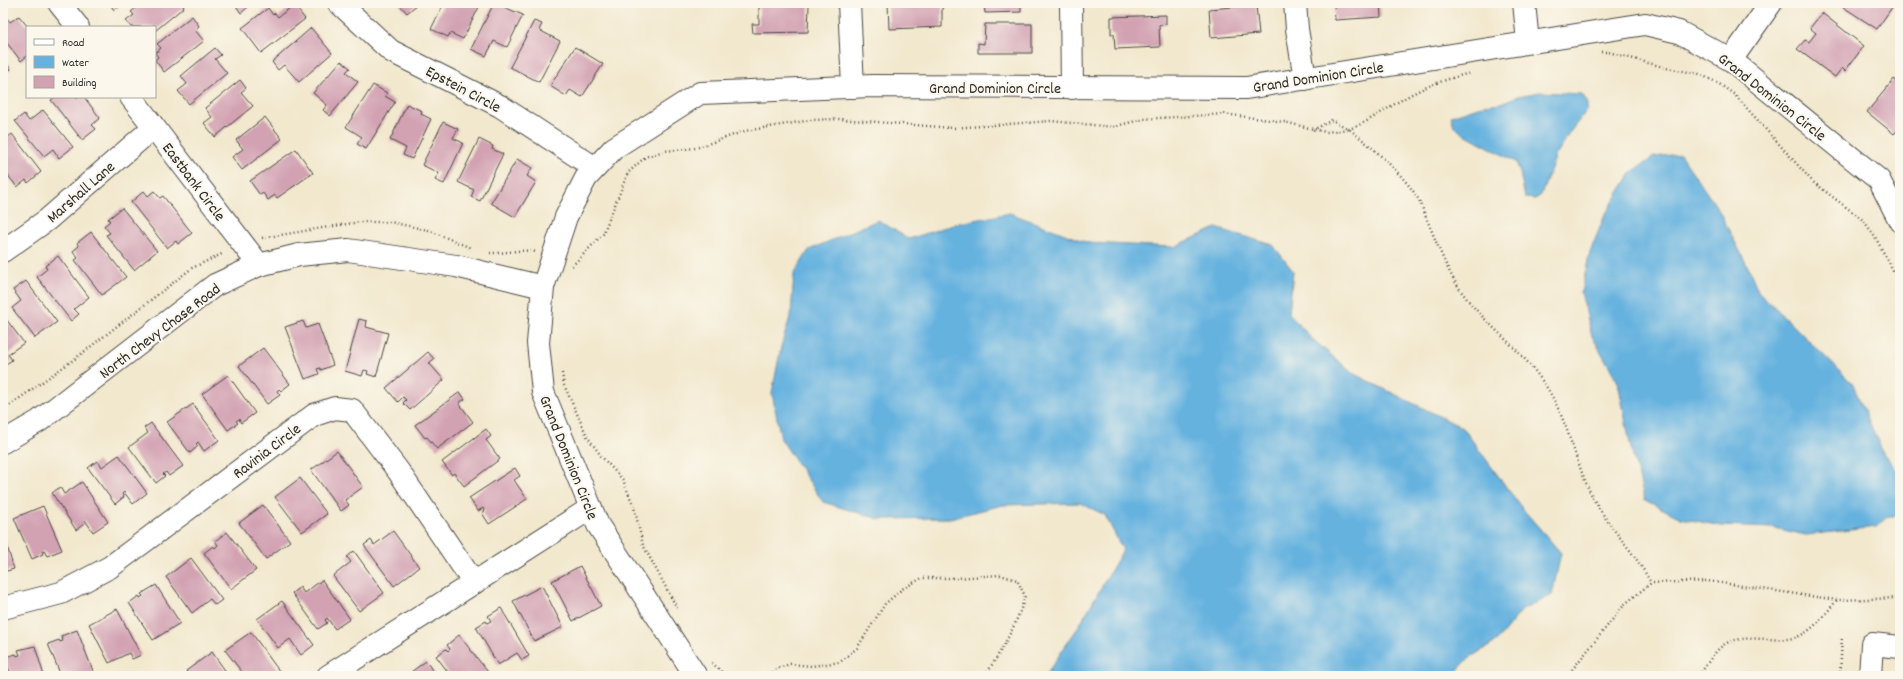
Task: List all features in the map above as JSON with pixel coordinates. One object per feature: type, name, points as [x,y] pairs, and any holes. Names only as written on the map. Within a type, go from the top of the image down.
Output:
[{"type":"street","points":[[59,3],[77,26]]},
{"type":"street","name":"Epstein Circle","points":[[339,3],[391,51],[500,106],[595,168]]},
{"type":"street","points":[[849,3],[853,87]]},
{"type":"street","points":[[1070,3],[1072,88]]},
{"type":"street","points":[[1295,3],[1297,29],[1305,80]]},
{"type":"street","points":[[1524,3],[1528,42]]},
{"type":"street","points":[[1731,60],[1771,3]]},
{"type":"street","name":"Grand Dominion Circle","points":[[696,676],[598,526],[543,392],[538,343],[543,287],[563,261],[566,217],[586,178],[614,148],[700,93],[853,87],[1246,88],[1305,80],[1528,42],[1645,24],[1679,32],[1731,60],[1879,180],[1895,197],[1900,221]]},
{"type":"street","name":"Eastbank Circle","points":[[132,98],[259,265]]},
{"type":"street","name":"Marshall Lane","points":[[3,251],[47,220],[154,127]]},
{"type":"street","name":"North Chevy Chase Road","points":[[3,442],[39,421],[215,285],[259,265],[299,255],[348,250],[456,266],[543,287]]},
{"type":"street","name":"Ravinia Circle","points":[[3,608],[62,593],[110,566],[314,415],[335,408],[352,410],[399,472],[474,583]]},
{"type":"street","points":[[328,676],[591,508]]},
{"type":"street","points":[[1870,676],[1872,644],[1900,647]]},
{"type":"path","points":[[1600,52],[1608,52],[1667,68],[1699,74],[1718,83],[1736,95],[1813,182],[1863,220],[1874,235],[1900,283]]},
{"type":"path","points":[[563,261],[603,234],[628,173],[645,157],[664,152],[696,148],[745,131],[810,120],[839,119],[953,128],[1051,121],[1113,127],[1143,119],[1224,114],[1284,122],[1312,130],[1326,132],[1349,129],[1361,125],[1416,92],[1445,80],[1476,72]]},
{"type":"path","points":[[1312,130],[1332,120],[1349,129],[1379,154],[1417,197],[1448,268],[1463,294],[1478,312],[1525,358],[1543,381],[1555,400],[1575,456],[1602,512],[1633,552],[1651,583]]},
{"type":"path","points":[[260,239],[267,236],[318,230],[358,222],[390,222],[428,230],[473,249]]},
{"type":"path","points":[[484,252],[502,254],[528,250],[563,261],[570,271]]},
{"type":"path","points":[[3,410],[58,371],[192,268],[222,254]]},
{"type":"path","points":[[562,370],[564,385],[587,436],[601,456],[623,480],[634,507],[643,545],[678,611]]},
{"type":"path","points":[[770,676],[776,668],[790,664],[812,666],[840,662],[857,648],[886,604],[902,589],[922,578],[956,578],[1000,575],[1017,580],[1025,596],[1021,610],[1002,649],[985,676]]},
{"type":"path","points":[[1568,676],[1625,604],[1651,583],[1708,581],[1837,600],[1900,598]]},
{"type":"path","points":[[1699,676],[1714,653],[1727,642],[1742,638],[1782,640],[1800,636],[1818,622],[1837,600]]},
{"type":"path","points":[[1840,676],[1842,636]]},
{"type":"path","points":[[1737,676],[1755,673],[1762,676]]},
{"type":"water","points":[[1540,92],[1582,94],[1587,102],[1587,110],[1570,132],[1556,155],[1541,195],[1535,199],[1525,198],[1520,173],[1516,162],[1461,132],[1454,126],[1451,116],[1484,105],[1501,103],[1518,96]]},
{"type":"water","points":[[1680,154],[1718,209],[1750,271],[1758,291],[1852,383],[1883,453],[1898,472],[1900,479],[1900,516],[1888,516],[1876,527],[1806,535],[1774,528],[1722,526],[1681,518],[1645,500],[1631,448],[1618,382],[1592,336],[1581,292],[1590,252],[1605,215],[1632,172],[1654,157]]},
{"type":"water","points":[[1010,213],[1088,243],[1174,247],[1216,228],[1273,245],[1293,271],[1289,314],[1311,338],[1352,373],[1463,428],[1521,507],[1561,553],[1552,595],[1522,610],[1496,642],[1469,658],[1452,676],[1045,676],[1077,629],[1123,550],[1105,515],[1080,503],[1003,505],[950,518],[879,519],[823,502],[781,439],[772,393],[781,347],[791,314],[794,274],[809,250],[878,220],[909,239],[955,224]]},
{"type":"building","points":[[109,3],[124,3],[114,10]]},
{"type":"building","points":[[142,3],[181,3],[184,7],[156,30],[156,26],[130,26],[126,21],[134,15],[131,12]]},
{"type":"building","points":[[234,3],[253,3],[241,13]]},
{"type":"building","points":[[398,3],[419,3],[407,13]]},
{"type":"building","points":[[444,3],[481,3],[463,39],[450,33],[448,37],[431,29]]},
{"type":"building","points":[[494,3],[523,15],[507,47],[494,41],[486,56],[471,49]]},
{"type":"building","points":[[888,3],[944,3],[944,7],[942,7],[942,27],[889,29]]},
{"type":"building","points":[[984,3],[1021,3],[1021,12],[985,13]]},
{"type":"building","points":[[1334,3],[1380,3],[1381,17],[1335,20]]},
{"type":"building","points":[[1837,3],[1895,3],[1877,29]]},
{"type":"building","points":[[809,4],[808,32],[753,33],[752,24],[759,24],[759,5]]},
{"type":"building","points":[[294,5],[305,19],[261,53],[242,28],[268,8],[273,15],[275,13],[278,17]]},
{"type":"building","points":[[1256,5],[1259,34],[1211,38],[1209,9]]},
{"type":"building","points":[[3,13],[10,22],[19,16],[27,26],[26,57],[21,61],[3,38]]},
{"type":"building","points":[[1822,13],[1864,46],[1845,71],[1842,68],[1835,77],[1797,49],[1805,40],[1809,42],[1816,33],[1810,28]]},
{"type":"building","points":[[1166,15],[1166,24],[1159,25],[1160,47],[1115,49],[1114,34],[1111,34],[1111,17]]},
{"type":"building","points":[[192,16],[199,26],[195,30],[204,41],[164,72],[156,61],[158,57],[156,52],[161,48],[157,44]]},
{"type":"building","points":[[534,21],[542,24],[539,30],[560,41],[539,82],[510,67]]},
{"type":"building","points":[[985,24],[1032,24],[1032,53],[978,53],[978,43],[984,44]]},
{"type":"building","points":[[311,28],[332,53],[299,82],[284,65],[278,70],[272,62]]},
{"type":"building","points":[[575,47],[603,64],[582,97],[570,90],[566,96],[550,86]]},
{"type":"building","points":[[215,48],[221,55],[215,59],[227,73],[189,104],[178,91],[187,84],[181,76]]},
{"type":"building","points":[[3,59],[11,69],[3,75]]},
{"type":"building","points":[[341,61],[350,68],[346,72],[358,82],[330,116],[323,110],[327,105],[313,93]]},
{"type":"building","points":[[1894,79],[1900,84],[1900,127],[1894,134],[1867,112]]},
{"type":"building","points":[[240,80],[246,88],[241,92],[253,106],[215,137],[204,123],[212,117],[205,108]]},
{"type":"building","points":[[373,85],[387,93],[385,96],[395,102],[366,149],[357,144],[362,137],[346,127]]},
{"type":"building","points":[[54,98],[85,98],[100,118],[92,125],[96,129],[82,140],[51,100]]},
{"type":"building","points":[[407,104],[422,111],[421,114],[431,119],[412,159],[403,155],[406,148],[390,140]]},
{"type":"building","points":[[43,110],[73,147],[59,158],[53,149],[44,156],[15,121],[24,114],[29,121]]},
{"type":"building","points":[[265,117],[282,139],[242,170],[232,157],[243,149],[236,140]]},
{"type":"building","points":[[443,122],[458,129],[453,138],[463,143],[444,184],[435,180],[439,173],[422,165]]},
{"type":"building","points":[[12,134],[41,172],[28,183],[26,180],[17,187],[3,169],[3,141]]},
{"type":"building","points":[[479,139],[493,146],[492,149],[503,154],[480,201],[471,197],[474,190],[458,182]]},
{"type":"building","points":[[296,149],[313,173],[277,198],[275,195],[268,200],[263,193],[260,195],[250,181]]},
{"type":"building","points":[[517,159],[532,168],[527,176],[536,182],[515,217],[491,203]]},
{"type":"building","points":[[144,191],[148,196],[154,191],[160,198],[163,196],[192,233],[178,244],[176,241],[167,248],[131,202]]},
{"type":"building","points":[[122,208],[157,251],[134,270],[106,235],[110,233],[104,226],[110,221],[108,219]]},
{"type":"building","points":[[91,232],[126,277],[102,295],[75,260],[78,258],[73,251],[79,246],[77,243]]},
{"type":"building","points":[[58,256],[89,297],[74,309],[79,314],[71,321],[37,277],[47,269],[45,266]]},
{"type":"building","points":[[26,281],[57,322],[35,338],[12,308],[21,301],[13,290]]},
{"type":"building","points":[[3,315],[24,343],[8,354],[12,360],[6,364],[3,360]]},
{"type":"building","points":[[359,319],[367,321],[366,327],[388,333],[376,377],[367,374],[368,371],[364,370],[362,376],[345,371]]},
{"type":"building","points":[[303,321],[306,328],[318,324],[333,365],[321,370],[320,368],[317,369],[319,374],[305,379],[285,327]]},
{"type":"building","points":[[263,348],[290,384],[281,391],[279,389],[277,391],[280,395],[267,404],[239,366]]},
{"type":"building","points":[[428,352],[434,359],[429,363],[444,380],[410,410],[403,403],[406,400],[403,397],[398,402],[386,388]]},
{"type":"building","points":[[228,375],[255,413],[241,423],[239,419],[236,421],[238,423],[228,430],[202,394]]},
{"type":"building","points":[[460,392],[465,399],[459,403],[473,422],[437,449],[427,437],[425,438],[415,425]]},
{"type":"building","points":[[193,404],[219,440],[204,451],[198,442],[196,444],[198,446],[190,453],[167,422]]},
{"type":"building","points":[[151,423],[183,466],[169,476],[166,472],[163,474],[165,476],[156,483],[129,447],[148,433],[144,428]]},
{"type":"building","points":[[486,429],[491,436],[486,440],[500,459],[464,486],[454,473],[452,475],[442,462]]},
{"type":"building","points":[[337,451],[363,487],[345,500],[349,505],[341,511],[311,470]]},
{"type":"building","points":[[119,455],[147,493],[133,504],[124,492],[122,494],[124,497],[115,504],[88,468],[97,461],[102,467]]},
{"type":"building","points":[[515,468],[520,476],[514,480],[527,499],[489,524],[482,513],[485,511],[483,508],[478,511],[469,498]]},
{"type":"building","points":[[300,478],[327,514],[302,532],[275,497]]},
{"type":"building","points":[[82,482],[108,522],[93,532],[85,520],[83,522],[84,524],[76,530],[52,493],[60,487],[64,494]]},
{"type":"building","points":[[263,505],[290,541],[266,559],[239,523]]},
{"type":"building","points":[[43,506],[62,550],[47,556],[44,551],[42,552],[43,554],[32,559],[14,518]]},
{"type":"building","points":[[393,531],[419,567],[394,586],[364,545],[371,540],[374,545]]},
{"type":"building","points":[[227,532],[256,570],[231,589],[204,553],[213,546],[215,548],[218,545],[215,541]]},
{"type":"building","points":[[3,533],[14,569],[3,572]]},
{"type":"building","points":[[354,551],[384,593],[359,611],[333,576],[351,562],[347,557]]},
{"type":"building","points":[[191,558],[222,600],[215,605],[210,599],[192,613],[166,577]]},
{"type":"building","points":[[580,566],[601,606],[573,621],[552,581]]},
{"type":"building","points":[[322,580],[350,619],[335,629],[327,618],[325,620],[327,623],[318,629],[292,593],[300,587],[304,593]]},
{"type":"building","points":[[156,585],[180,623],[153,640],[129,603],[139,596],[140,598],[143,596],[141,594]]},
{"type":"building","points":[[542,586],[563,627],[534,641],[513,601]]},
{"type":"building","points":[[282,601],[314,645],[301,655],[290,639],[278,648],[257,619]]},
{"type":"building","points":[[501,608],[529,656],[522,660],[517,653],[498,665],[476,627],[486,621],[487,623],[491,621],[488,616]]},
{"type":"building","points":[[117,609],[141,655],[132,659],[129,653],[109,663],[89,624]]},
{"type":"building","points":[[77,630],[95,676],[61,676],[48,644],[59,640],[60,642],[63,641],[61,636]]},
{"type":"building","points":[[251,632],[279,671],[272,676],[245,676],[225,650]]},
{"type":"building","points":[[459,635],[491,676],[451,676],[436,656],[446,649],[448,651],[450,649],[447,645]]},
{"type":"building","points":[[35,646],[44,676],[11,676],[5,657],[16,654],[17,656],[20,655],[18,650]]},
{"type":"building","points":[[212,652],[229,676],[190,676],[186,671]]},
{"type":"building","points":[[426,661],[436,676],[414,676],[411,672]]}]
